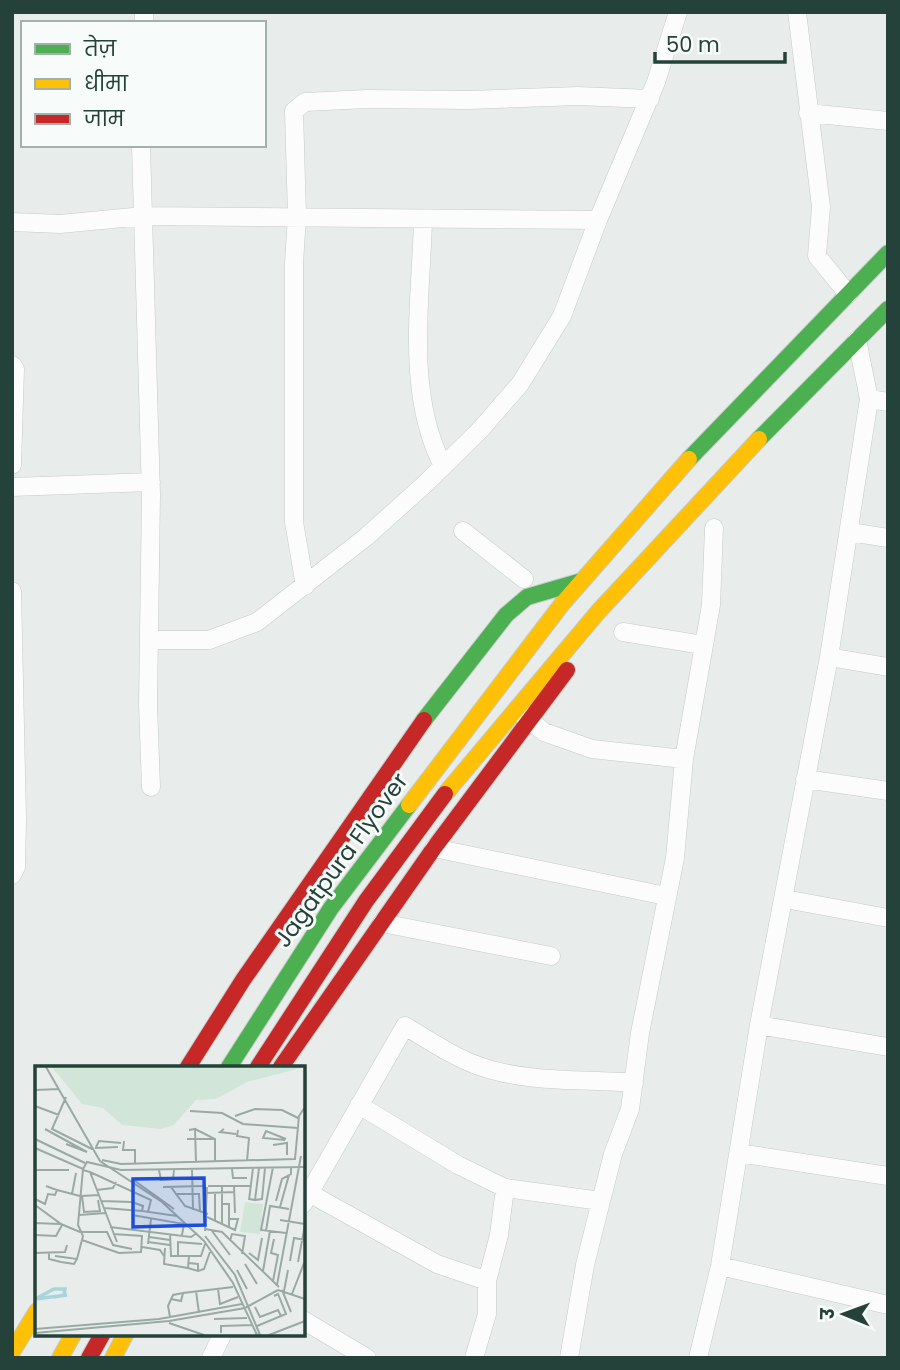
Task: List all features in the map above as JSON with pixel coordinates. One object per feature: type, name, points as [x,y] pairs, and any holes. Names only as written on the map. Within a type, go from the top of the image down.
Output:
[{"type":"main road","name":"Jagatpura Flyover","points":[[230,1066],[331,908],[422,785],[582,581],[685,464],[888,253]]},
{"type":"main road","name":"Jagatpura Flyover","points":[[259,1066],[327,961],[435,807],[515,708],[705,494],[888,309]]},
{"type":"main road","points":[[189,1066],[243,980],[397,755],[506,615],[527,597],[582,581]]},
{"type":"main road","points":[[282,1066],[434,848],[577,656],[584,628]]},
{"type":"main road","points":[[483,644],[500,686]]},
{"type":"main road","points":[[12,1352],[35,1314]]},
{"type":"main road","points":[[60,1358],[73,1335]]},
{"type":"main road","points":[[89,1358],[102,1335]]},
{"type":"main road","points":[[113,1358],[125,1335]]},
{"type":"street","points":[[150,640],[209,640],[257,622],[366,537],[480,430],[520,384],[562,316],[598,220],[650,99],[678,12]]},
{"type":"street","points":[[797,12],[821,207],[817,256],[848,294]]},
{"type":"street","points":[[305,586],[294,522],[294,263],[297,218],[294,111],[305,102],[578,96],[650,99]]},
{"type":"street","points":[[808,113],[888,121]]},
{"type":"street","points":[[141,147],[150,482],[148,705],[151,787]]},
{"type":"street","points":[[12,222],[60,224],[144,216],[598,220]]},
{"type":"street","points":[[423,220],[419,377],[431,443],[443,466]]},
{"type":"street","points":[[698,1358],[720,1266],[759,1025],[830,657],[850,532],[869,399],[857,340]]},
{"type":"street","points":[[12,365],[15,369],[12,464]]},
{"type":"street","points":[[869,399],[888,402]]},
{"type":"street","points":[[12,487],[150,482]]},
{"type":"street","points":[[569,1358],[585,1265],[613,1154],[630,1109],[666,896],[675,858],[684,759],[715,570],[714,528]]},
{"type":"street","points":[[463,531],[524,579]]},
{"type":"street","points":[[850,532],[888,538]]},
{"type":"street","points":[[12,591],[16,867],[12,875]]},
{"type":"street","points":[[623,632],[703,645]]},
{"type":"street","points":[[830,657],[888,667]]},
{"type":"street","points":[[515,708],[544,732],[592,749],[684,759]]},
{"type":"street","points":[[805,779],[888,791]]},
{"type":"street","points":[[434,848],[666,896]]},
{"type":"street","points":[[785,899],[888,918]]},
{"type":"street","points":[[382,923],[551,956]]},
{"type":"street","points":[[759,1025],[888,1047]]},
{"type":"street","points":[[487,1281],[437,1264],[306,1199],[405,1026],[462,1059],[484,1068],[544,1077],[634,1083]]},
{"type":"street","points":[[359,1105],[457,1165],[505,1188],[601,1202]]},
{"type":"street","points":[[739,1153],[888,1176]]},
{"type":"street","points":[[474,1358],[486,1314],[487,1281],[499,1235],[505,1188]]},
{"type":"street","points":[[720,1266],[888,1304]]},
{"type":"street","points":[[304,1321],[367,1358]]},
{"type":"street","points":[[211,1358],[222,1335]]},
{"type":"traffic: fast","points":[[689,459],[888,253]]},
{"type":"traffic: fast","points":[[759,439],[888,309]]},
{"type":"traffic: fast","points":[[424,720],[506,615],[527,597],[582,581]]},
{"type":"traffic: fast","points":[[230,1066],[331,908],[409,805]]},
{"type":"traffic: slow","points":[[445,794],[598,612],[759,439]]},
{"type":"traffic: slow","points":[[409,805],[562,604],[689,459]]},
{"type":"traffic: slow","points":[[12,1352],[35,1314]]},
{"type":"traffic: slow","points":[[60,1358],[73,1335]]},
{"type":"traffic: slow","points":[[113,1358],[125,1335]]},
{"type":"traffic: jam","points":[[282,1066],[434,848],[567,670]]},
{"type":"traffic: jam","points":[[189,1066],[243,980],[424,720]]},
{"type":"traffic: jam","points":[[259,1066],[366,901],[445,794]]},
{"type":"traffic: jam","points":[[89,1358],[102,1335]]}]
